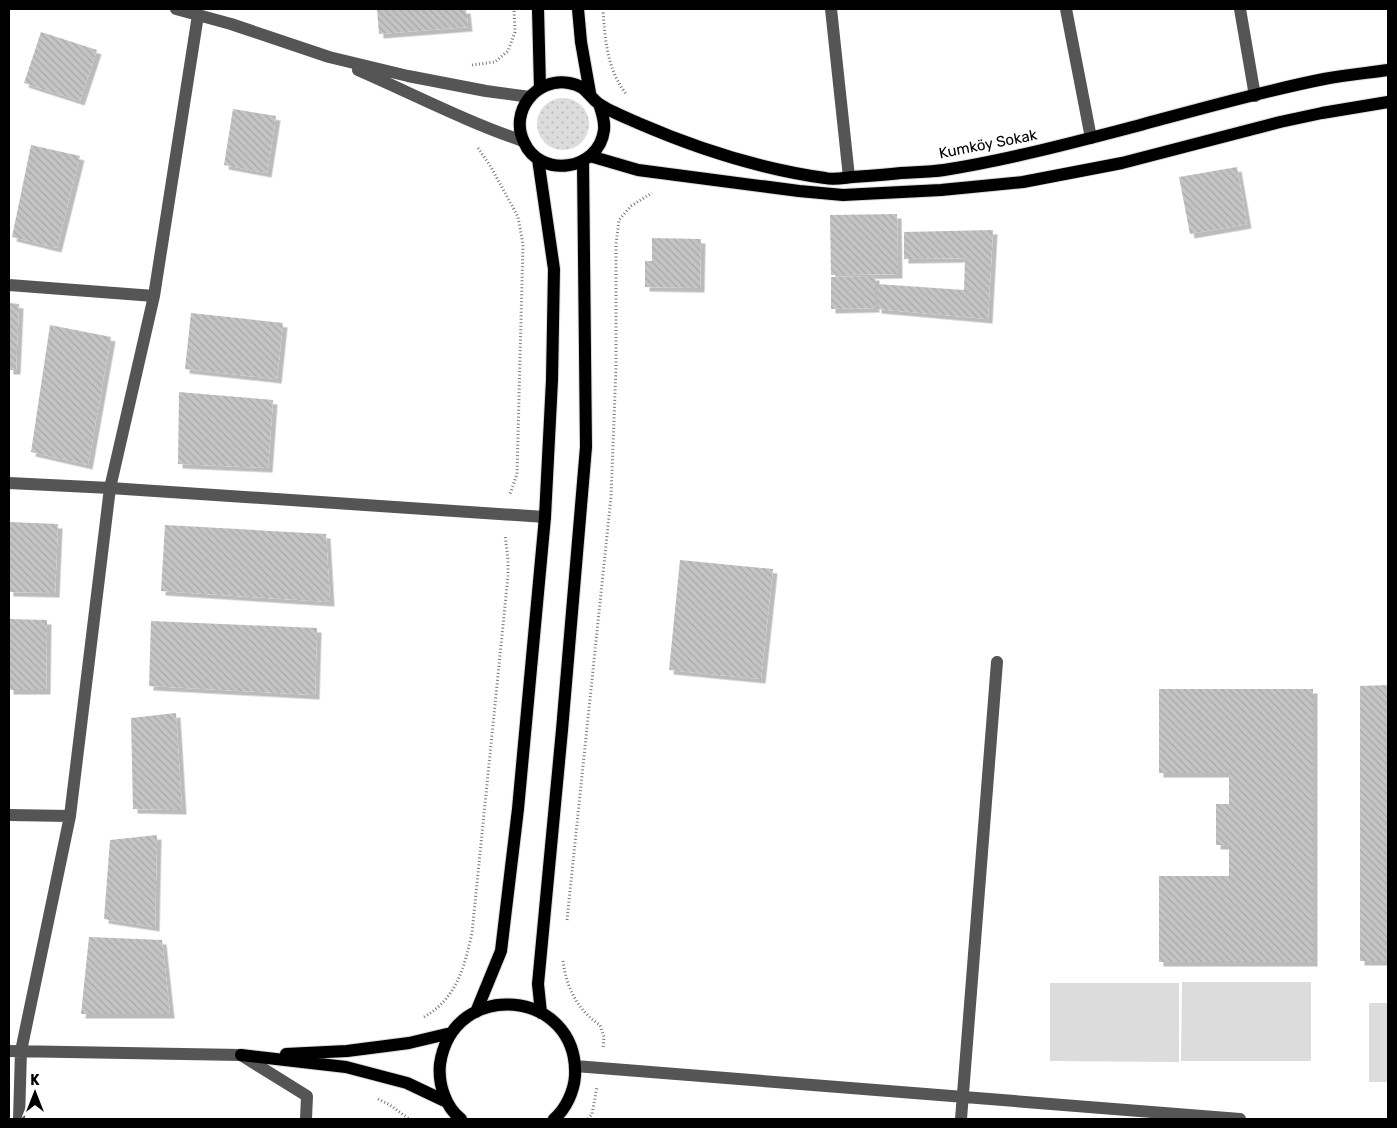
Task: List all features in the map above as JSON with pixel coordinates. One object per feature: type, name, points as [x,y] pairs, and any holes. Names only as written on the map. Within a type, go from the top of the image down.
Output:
[{"type":"main road","points":[[535,92],[538,9]]},
{"type":"main road","points":[[578,9],[581,42],[590,93]]},
{"type":"main road","name":"Kumköy Sokak","points":[[599,104],[702,150],[778,170],[829,179],[943,170],[1058,146],[1325,79],[1388,70]]},
{"type":"main road","points":[[567,82],[580,86],[590,93],[599,104],[604,117],[604,132],[599,145],[586,158],[565,166],[551,166],[529,152],[523,142],[520,130],[520,117],[524,105],[535,92],[554,83],[567,82]]},
{"type":"main road","points":[[586,158],[638,170],[843,195],[941,190],[1023,182],[1122,163],[1280,122],[1388,102]]},
{"type":"main road","points":[[541,1013],[538,984],[586,447],[586,158]]},
{"type":"main road","points":[[476,1012],[501,950],[518,809],[545,517],[552,380],[554,269],[538,159]]},
{"type":"main road","points":[[461,1119],[456,1116],[447,1102],[441,1087],[442,1051],[451,1033],[466,1016],[486,1007],[509,1003],[531,1008],[551,1019],[563,1032],[571,1048],[575,1066],[574,1081],[570,1096],[559,1115],[554,1119]]},
{"type":"main road","points":[[241,1055],[347,1052],[410,1043],[451,1033]]},
{"type":"main road","points":[[241,1055],[346,1066],[407,1083],[447,1102]]},
{"type":"street","points":[[176,9],[231,24],[329,57],[408,76],[486,91],[535,92]]},
{"type":"street","points":[[830,9],[849,177]]},
{"type":"street","points":[[1066,9],[1090,138]]},
{"type":"street","points":[[1240,9],[1255,96]]},
{"type":"street","points":[[18,1119],[15,1051],[70,816],[110,488],[154,296],[198,15]]},
{"type":"street","points":[[329,57],[480,126],[523,142]]},
{"type":"street","points":[[9,285],[154,296]]},
{"type":"street","points":[[9,483],[545,517]]},
{"type":"street","points":[[961,1119],[997,662]]},
{"type":"street","points":[[9,815],[70,816]]},
{"type":"street","points":[[15,1051],[241,1055],[307,1096],[306,1119]]},
{"type":"street","points":[[575,1066],[1240,1119]]},
{"type":"path","points":[[469,65],[478,66],[495,62],[508,51],[515,32],[514,9]]},
{"type":"path","points":[[603,9],[606,48],[616,80],[627,94],[635,99]]},
{"type":"path","points":[[473,141],[491,167],[518,217],[523,244],[517,474],[510,495]]},
{"type":"path","points":[[566,928],[611,497],[616,367],[616,244],[619,220],[631,206],[652,192],[660,192]]},
{"type":"path","points":[[422,1018],[446,1000],[464,968],[472,933],[508,576],[508,559],[504,536]]},
{"type":"path","points":[[564,954],[563,963],[571,992],[588,1018],[600,1025],[604,1037]]},
{"type":"path","points":[[373,1096],[390,1105],[409,1119]]},
{"type":"path","points":[[588,1119],[592,1114],[595,1103]]},
{"type":"shaded area","points":[[558,98],[568,98],[578,102],[585,109],[589,124],[585,139],[578,146],[568,150],[558,150],[548,146],[541,139],[537,129],[537,119],[541,109],[548,102]]},
{"type":"shaded area","points":[[1182,982],[1311,982],[1311,1061],[1181,1061]]},
{"type":"shaded area","points":[[1050,983],[1179,983],[1179,1062],[1050,1061]]},
{"type":"shaded area","points":[[1369,1003],[1388,1003],[1388,1082],[1369,1082]]},
{"type":"building","points":[[377,9],[466,9],[468,27],[379,34]]},
{"type":"building","points":[[41,32],[97,50],[80,101],[24,83]]},
{"type":"building","points":[[233,109],[276,116],[267,173],[224,165]]},
{"type":"building","points":[[31,145],[80,156],[57,248],[12,237]]},
{"type":"building","points":[[1237,167],[1247,224],[1190,234],[1179,177]]},
{"type":"building","points":[[897,214],[898,274],[831,275],[830,215]]},
{"type":"building","points":[[993,230],[988,319],[877,309],[877,284],[964,290],[965,258],[904,259],[904,232]]},
{"type":"building","points":[[652,238],[701,239],[700,288],[645,287],[645,261],[652,261]]},
{"type":"building","points":[[875,276],[875,308],[831,309],[831,277]]},
{"type":"building","points":[[9,303],[19,304],[16,370],[9,370]]},
{"type":"building","points":[[191,313],[283,323],[277,379],[185,369]]},
{"type":"building","points":[[50,325],[111,337],[88,465],[31,452]]},
{"type":"building","points":[[179,392],[273,400],[268,468],[178,464]]},
{"type":"building","points":[[9,522],[58,524],[55,593],[9,592]]},
{"type":"building","points":[[165,525],[326,534],[330,602],[161,591]]},
{"type":"building","points":[[680,560],[773,569],[761,679],[669,670]]},
{"type":"building","points":[[9,619],[47,620],[46,690],[9,690]]},
{"type":"building","points":[[151,621],[317,628],[315,695],[149,686]]},
{"type":"building","points":[[1388,685],[1388,961],[1360,961],[1360,686]]},
{"type":"building","points":[[1159,689],[1313,689],[1313,962],[1159,962],[1159,876],[1229,876],[1229,845],[1216,845],[1216,804],[1229,804],[1229,773],[1159,773]]},
{"type":"building","points":[[176,713],[182,810],[133,809],[131,718]]},
{"type":"building","points":[[157,835],[155,927],[104,919],[110,840]]},
{"type":"building","points":[[89,937],[162,940],[170,1014],[81,1014]]}]
